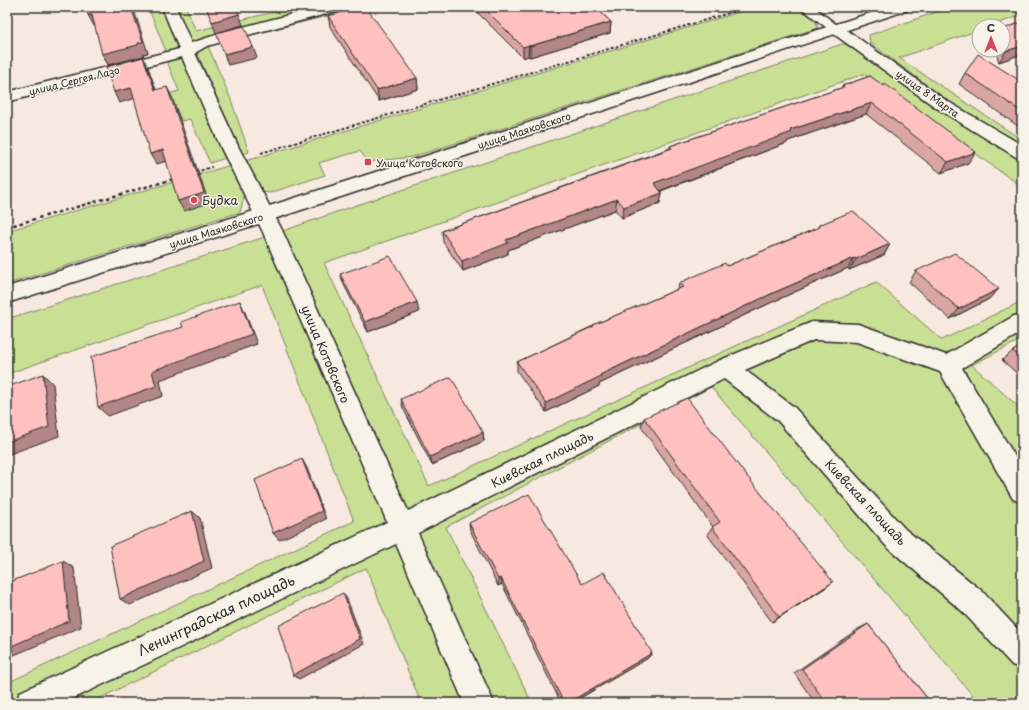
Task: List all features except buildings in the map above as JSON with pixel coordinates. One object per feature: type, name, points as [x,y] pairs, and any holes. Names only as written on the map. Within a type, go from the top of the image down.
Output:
[{"type":"street","name":"улица Котовского","points":[[169,7],[235,161],[272,230],[401,528],[479,703]]},
{"type":"street","name":"улица Сергея Лазо","points":[[7,97],[32,92],[187,51],[202,43],[336,7]]},
{"type":"street","name":"улица Маяковского","points":[[7,295],[264,215],[903,7]]},
{"type":"street","name":"улица 8 Марта","points":[[836,29],[941,104],[1022,153]]},
{"type":"street","points":[[1022,322],[948,365],[1022,491]]},
{"type":"street","name":"Киевская площадь","points":[[401,528],[726,368],[812,331],[858,332],[948,365]]},
{"type":"street","name":"Киевская площадь","points":[[726,368],[786,414],[896,538],[972,601],[1022,655]]},
{"type":"street","name":"Ленинградская площадь","points":[[31,703],[401,528]]},
{"type":"lane","points":[[806,7],[836,29]]},
{"type":"path","points":[[190,174],[749,7]]},
{"type":"path","points":[[7,227],[174,178]]},
{"type":"green space","points":[[148,7],[162,7],[178,51],[167,54]]},
{"type":"green space","points":[[175,7],[186,7],[196,31],[294,7],[325,7],[190,43]]},
{"type":"green space","points":[[347,7],[363,7],[208,46],[230,97],[249,152],[241,155],[196,50],[236,35]]},
{"type":"green space","points":[[756,7],[802,7],[814,16],[818,28],[412,157],[368,162],[360,151],[319,163],[325,175],[270,193],[257,191],[242,162]]},
{"type":"green space","points":[[951,7],[1022,7],[1022,15],[1011,19],[971,18],[971,33],[899,58],[1022,140],[1022,145],[951,103],[870,43],[869,35]]},
{"type":"green space","points":[[842,44],[854,46],[933,105],[1022,160],[1022,187],[864,74],[324,263],[429,486],[876,282],[942,340],[1022,301],[1022,316],[947,358],[809,325],[411,516],[283,231],[339,211]]},
{"type":"green space","points":[[180,55],[226,158],[210,163],[190,119],[182,121],[168,94],[179,91],[166,59],[7,98]]},
{"type":"green space","points":[[231,165],[245,195],[240,212],[7,284],[7,231]]},
{"type":"green space","points":[[268,236],[386,521],[374,530],[7,702],[7,683],[354,521],[262,285],[7,374],[7,319]]},
{"type":"green space","points":[[1022,332],[1022,339],[972,365],[1022,410],[1022,477],[957,368]]},
{"type":"green space","points":[[816,337],[859,338],[943,369],[1022,503],[1022,643],[898,531],[741,370]]},
{"type":"green space","points":[[726,374],[779,415],[1022,666],[1022,703],[979,703],[711,387],[446,527],[532,703],[492,703],[414,530]]},
{"type":"green space","points":[[396,542],[467,703],[421,703],[366,568],[90,703],[52,703]]},
{"type":"place","name":"Улица Котовского","points":[[368,162]]},
{"type":"place","name":"Будка","points":[[194,200]]}]
